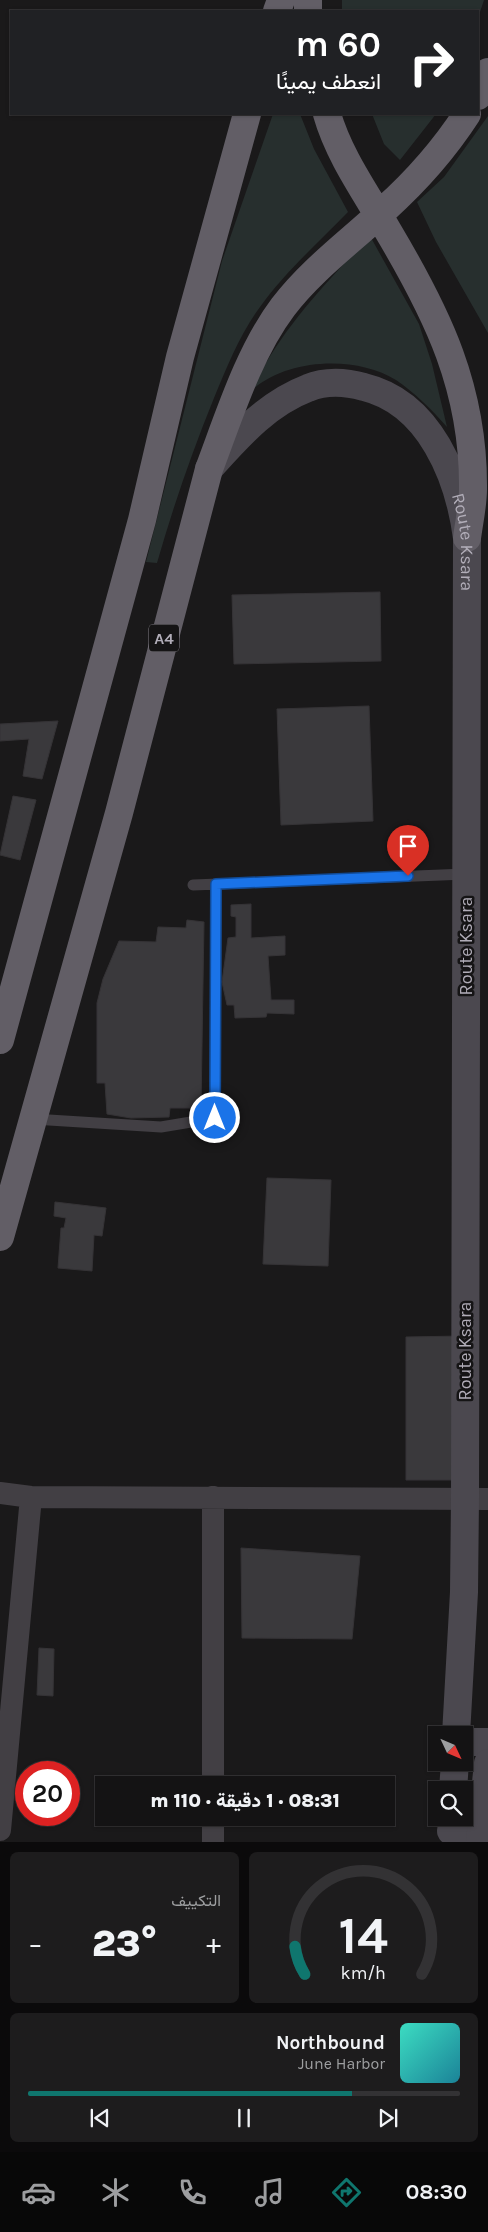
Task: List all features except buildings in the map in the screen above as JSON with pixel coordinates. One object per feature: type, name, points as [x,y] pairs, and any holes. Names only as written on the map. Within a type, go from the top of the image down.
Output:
[{"type":"highway","points":[[479,94],[488,72]]},
{"type":"highway","points":[[0,1040],[142,520],[180,357],[247,115]]},
{"type":"highway","points":[[327,115],[343,155],[379,215],[444,335],[464,398],[472,444],[473,491],[467,538]]},
{"type":"highway","name":"A4","points":[[0,1237],[119,813],[209,469],[229,416],[270,326],[317,269],[379,215],[420,173],[466,115]]},
{"type":"main road","name":"Route Ksara","points":[[209,469],[246,429],[265,412],[286,398],[310,387],[331,383],[353,384],[374,389],[400,404],[429,434],[455,483],[463,510],[467,538],[466,874],[476,1499],[464,1592],[457,1726]]},
{"type":"main road","points":[[473,1742],[488,1742]]},
{"type":"main road","points":[[452,1830],[483,1834],[488,1763]]},
{"type":"street","points":[[0,1493],[30,1497],[476,1499]]},
{"type":"street","points":[[0,1830],[30,1497]]},
{"type":"street","points":[[213,1497],[213,1776]]},
{"type":"street","points":[[213,1826],[213,1842]]},
{"type":"lane","points":[[194,885],[466,874]]},
{"type":"lane","points":[[34,1119],[161,1127],[215,1118],[216,884]]},
{"type":"shaded area","points":[[342,0],[484,0],[479,15],[479,10],[342,10]]},
{"type":"shaded area","points":[[273,115],[300,115],[314,149],[348,212],[280,282],[246,328],[229,363],[198,439],[176,500],[157,563],[146,562],[222,261]]},
{"type":"shaded area","points":[[372,115],[435,115],[400,160],[384,144]]},
{"type":"shaded area","points":[[488,116],[488,333],[436,242],[417,202],[444,177]]},
{"type":"shaded area","points":[[370,236],[419,324],[432,364],[447,427],[410,390],[396,380],[380,372],[361,367],[342,364],[302,366],[266,380],[251,391],[276,348],[304,309]]},
{"type":"route","points":[[215,1118],[216,884],[408,876]]}]
